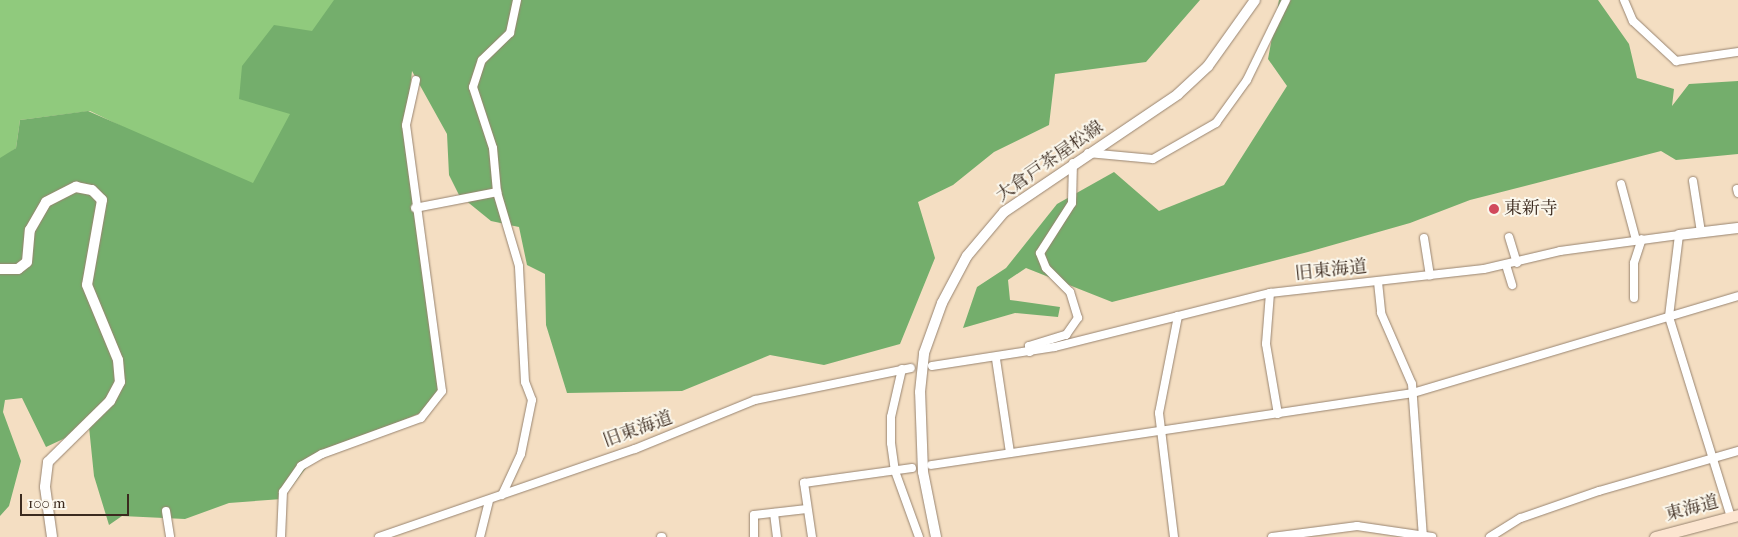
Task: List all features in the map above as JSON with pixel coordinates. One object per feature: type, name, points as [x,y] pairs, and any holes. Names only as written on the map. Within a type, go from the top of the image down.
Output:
[{"type":"main road","name":"東海道","points":[[1655,537],[1734,516]]},
{"type":"street","points":[[502,495],[522,454],[532,400],[525,382],[519,266],[497,192],[493,148],[473,87],[482,60],[510,33],[516,0]]},
{"type":"street","name":"大倉戸茶屋松線","points":[[936,537],[923,472],[920,392],[924,353],[942,303],[967,256],[1004,212],[1184,88],[1213,60],[1255,0]]},
{"type":"street","points":[[1088,154],[1153,158],[1216,122],[1247,80],[1286,0]]},
{"type":"street","points":[[1624,0],[1633,21],[1676,62],[1738,52]]},
{"type":"street","points":[[281,537],[283,492],[302,466],[322,454],[421,418],[442,390],[415,208],[406,125],[416,80]]},
{"type":"street","points":[[1030,352],[1029,346],[1066,335],[1078,318],[1070,292],[1046,268],[1040,253],[1072,203],[1073,163]]},
{"type":"street","points":[[1693,182],[1701,232]]},
{"type":"street","points":[[1621,184],[1639,239],[1634,263],[1634,298]]},
{"type":"street","points":[[0,269],[18,269],[28,262],[30,230],[46,202],[76,187],[92,190],[102,200],[87,285],[121,373],[110,401],[48,462],[45,487],[52,537]]},
{"type":"street","points":[[415,208],[497,192]]},
{"type":"street","name":"旧東海道","points":[[932,366],[996,359],[1030,352],[1270,294],[1430,276],[1506,265],[1639,239],[1738,228]]},
{"type":"street","points":[[1679,235],[1669,317],[1734,516]]},
{"type":"street","points":[[1509,237],[1517,263]]},
{"type":"street","points":[[1424,238],[1430,276]]},
{"type":"street","points":[[1506,265],[1512,285]]},
{"type":"street","points":[[1378,282],[1381,313],[1407,368],[1413,393],[1422,536]]},
{"type":"street","points":[[1270,294],[1266,344],[1278,414]]},
{"type":"street","points":[[932,465],[1160,434],[1413,393],[1738,296]]},
{"type":"street","points":[[1174,537],[1160,434],[1162,382],[1178,316]]},
{"type":"street","points":[[996,359],[1010,454]]},
{"type":"street","name":"旧東海道","points":[[379,537],[489,500],[755,400],[906,368],[891,417],[895,471]]},
{"type":"street","points":[[1490,537],[1522,518],[1598,491],[1738,451]]},
{"type":"street","points":[[812,537],[804,483],[912,468]]},
{"type":"street","points":[[895,471],[918,537]]},
{"type":"street","points":[[480,537],[489,500]]},
{"type":"street","points":[[754,537],[754,515],[807,509]]},
{"type":"street","points":[[166,511],[170,537]]},
{"type":"street","points":[[774,513],[777,537]]},
{"type":"street","points":[[1272,537],[1357,526],[1432,537]]},
{"type":"street","points":[[402,528],[405,537]]},
{"type":"green space","points":[[0,0],[336,0],[346,68],[253,190],[90,111],[20,120],[16,148],[0,160]]},
{"type":"green space","points":[[334,0],[1200,0],[1146,62],[1055,74],[1049,125],[994,152],[953,185],[918,202],[935,258],[900,344],[824,365],[770,355],[682,391],[567,393],[546,325],[545,274],[527,265],[519,227],[491,221],[459,195],[449,175],[447,134],[412,71],[406,125],[443,382],[432,408],[313,459],[282,499],[229,503],[185,519],[122,516],[109,525],[94,476],[89,427],[46,447],[22,398],[5,400],[3,412],[21,461],[9,506],[0,516],[0,158],[16,148],[20,120],[88,111],[253,183],[290,114],[239,99],[242,66],[274,25],[312,31]]},
{"type":"green space","points":[[1279,0],[1598,0],[1629,44],[1637,78],[1674,89],[1672,106],[1689,84],[1738,81],[1738,154],[1676,160],[1661,151],[1470,200],[1410,223],[1308,252],[1112,302],[1026,268],[1008,280],[1010,300],[1060,307],[1058,317],[1015,313],[963,328],[977,287],[1006,268],[1057,204],[1114,172],[1159,211],[1224,185],[1287,86],[1268,59]]},
{"type":"place","name":"東新寺","points":[[1494,209]]}]
